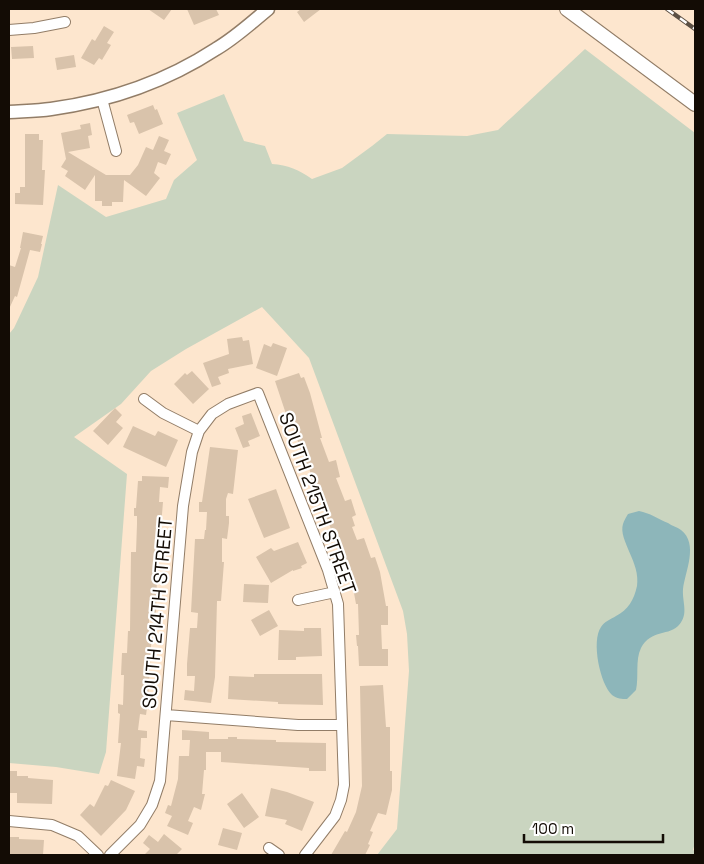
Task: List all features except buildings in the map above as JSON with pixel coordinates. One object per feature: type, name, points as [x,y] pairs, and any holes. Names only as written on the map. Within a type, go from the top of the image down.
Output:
[{"type":"main road","points":[[567,9],[695,104]]},
{"type":"street","points":[[9,112],[50,110],[102,99],[145,85],[187,66],[217,49],[268,9]]},
{"type":"street","points":[[9,30],[34,28],[65,22]]},
{"type":"street","points":[[102,99],[116,151]]},
{"type":"street","name":"SOUTH 214TH STREET","points":[[110,855],[140,825],[152,805],[160,781],[183,506],[192,452],[199,431],[212,414],[228,404],[258,393]]},
{"type":"street","name":"SOUTH 215TH STREET","points":[[258,393],[328,570],[335,592],[339,617],[344,785],[341,800],[334,816],[305,855]]},
{"type":"street","points":[[144,399],[163,413],[199,431]]},
{"type":"street","points":[[298,600],[335,592]]},
{"type":"street","points":[[166,715],[298,725],[342,724]]},
{"type":"street","points":[[9,821],[52,825],[78,836],[98,855]]},
{"type":"street","points":[[269,848],[279,855]]},
{"type":"green space","points":[[585,49],[695,133],[695,843],[693,850],[695,855],[377,855],[397,829],[409,671],[407,634],[403,611],[309,358],[262,307],[186,349],[151,371],[121,404],[74,437],[127,474],[106,752],[99,774],[56,767],[9,763],[9,334],[14,328],[38,277],[58,185],[106,217],[166,199],[174,180],[197,160],[177,113],[224,94],[244,141],[265,146],[272,164],[293,168],[312,179],[342,168],[387,134],[467,136],[498,130]]},
{"type":"water","points":[[639,511],[681,530],[689,543],[690,558],[683,589],[684,617],[679,625],[671,631],[655,635],[645,642],[638,658],[636,690],[627,699],[621,699],[612,695],[604,682],[598,662],[597,642],[598,633],[602,625],[627,608],[636,591],[636,569],[622,530],[628,514]]},
{"type":"railway","points":[[667,9],[695,29]]}]
